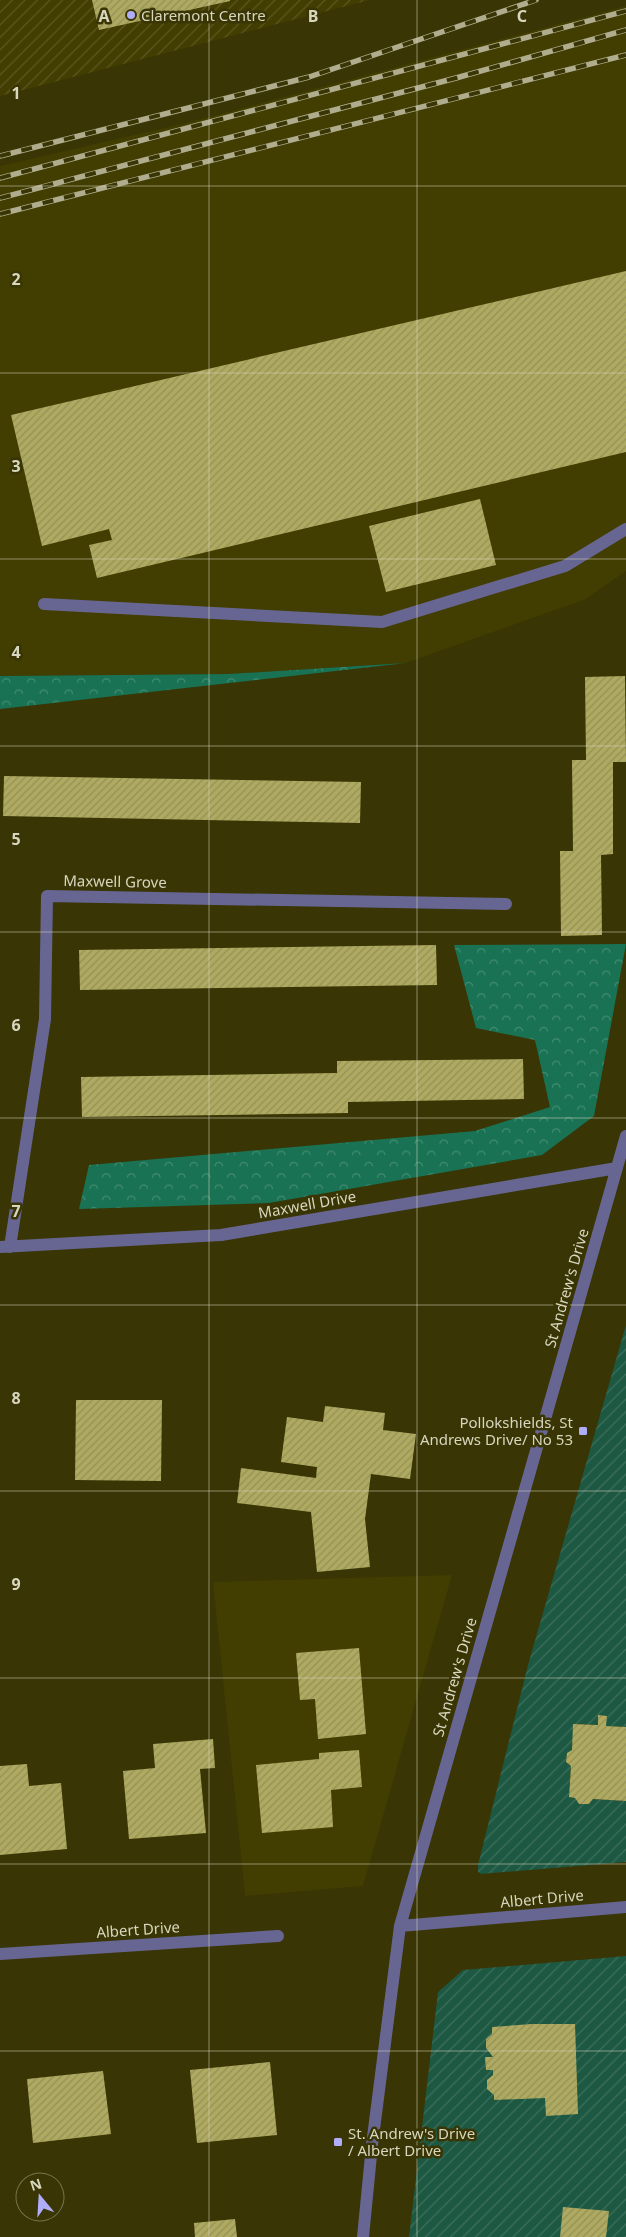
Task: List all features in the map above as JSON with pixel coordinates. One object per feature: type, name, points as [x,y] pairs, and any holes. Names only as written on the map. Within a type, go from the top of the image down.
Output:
[{"type":"street","points":[[44,604],[382,622],[565,566],[626,529]]},
{"type":"street","name":"Maxwell Grove","points":[[5,1247],[45,1019],[46,896],[506,904]]},
{"type":"street","name":"St Andrew's Drive","points":[[363,2237],[374,2126],[400,1926],[626,1136]]},
{"type":"street","name":"Maxwell Drive","points":[[5,1247],[221,1235],[617,1168]]},
{"type":"street","name":"Albert Drive","points":[[400,1926],[626,1907]]},
{"type":"street","name":"Albert Drive","points":[[0,1954],[278,1936]]},
{"type":"shaded area","points":[[0,0],[370,0],[0,96]]},
{"type":"shaded area","points":[[626,6],[626,571],[586,599],[406,663],[228,674],[0,676],[0,166],[186,123]]},
{"type":"shaded area","points":[[452,1575],[363,1886],[245,1896],[213,1582]]},
{"type":"green space","points":[[406,663],[0,709],[0,676],[228,674]]},
{"type":"green space","points":[[626,944],[594,1116],[542,1155],[269,1203],[79,1209],[89,1165],[475,1131],[550,1107],[535,1040],[476,1028],[454,945]]},
{"type":"green space","points":[[626,1325],[626,1727],[606,1726],[598,1715],[598,1725],[574,1724],[572,1750],[567,1753],[566,1762],[571,1766],[569,1797],[575,1798],[579,1804],[589,1804],[593,1799],[626,1801],[626,1862],[481,1874],[478,1872],[478,1865],[528,1665]]},
{"type":"green space","points":[[626,1956],[626,2237],[409,2237],[438,1992],[463,1970]]},
{"type":"building","name":"Claremont Centre","points":[[92,0],[230,0],[230,1],[99,30]]},
{"type":"building","points":[[626,271],[626,452],[97,578],[89,545],[112,540],[109,529],[42,546],[11,415]]},
{"type":"building","points":[[480,499],[496,565],[386,592],[369,526]]},
{"type":"building","points":[[625,676],[626,762],[613,762],[613,854],[601,855],[602,935],[561,936],[560,851],[573,851],[572,760],[586,760],[585,677]]},
{"type":"building","points":[[4,776],[361,782],[360,823],[3,816]]},
{"type":"building","points":[[436,945],[437,985],[80,990],[79,950]]},
{"type":"building","points":[[523,1059],[524,1099],[348,1102],[348,1113],[82,1117],[81,1077],[337,1073],[337,1061]]},
{"type":"building","points":[[76,1400],[162,1400],[161,1481],[75,1480]]},
{"type":"building","points":[[325,1406],[385,1413],[383,1430],[416,1434],[410,1479],[371,1474],[365,1519],[370,1567],[317,1572],[311,1512],[237,1503],[241,1468],[316,1478],[317,1467],[281,1462],[287,1417],[323,1422]]},
{"type":"building","points":[[359,1648],[366,1734],[318,1739],[315,1699],[300,1700],[296,1653]]},
{"type":"building","points":[[598,1715],[607,1716],[606,1726],[626,1727],[626,1801],[593,1799],[589,1804],[579,1804],[575,1798],[569,1797],[571,1766],[566,1762],[567,1753],[572,1750],[573,1724],[598,1725]]},
{"type":"building","points":[[213,1739],[215,1768],[200,1769],[206,1833],[129,1839],[123,1771],[155,1768],[153,1744]]},
{"type":"building","points":[[359,1750],[362,1787],[331,1790],[333,1827],[262,1833],[256,1765],[319,1759],[319,1753]]},
{"type":"building","points":[[27,1764],[29,1786],[61,1783],[67,1849],[0,1855],[0,1766]]},
{"type":"building","points":[[532,2024],[575,2024],[578,2114],[546,2116],[545,2098],[494,2100],[494,2095],[487,2089],[487,2080],[493,2075],[493,2070],[486,2070],[485,2057],[493,2057],[486,2048],[486,2039],[492,2034],[492,2027]]},
{"type":"building","points":[[270,2062],[277,2135],[197,2143],[190,2070]]},
{"type":"building","points":[[103,2071],[111,2134],[33,2143],[27,2079]]},
{"type":"building","points":[[563,2207],[609,2211],[606,2237],[560,2237]]},
{"type":"building","points":[[235,2219],[237,2237],[195,2237],[194,2223]]},
{"type":"railway","points":[[0,156],[309,77],[536,0]]},
{"type":"railway","points":[[0,178],[626,11]]},
{"type":"railway","points":[[0,198],[456,78],[626,30]]},
{"type":"railway","points":[[0,214],[626,55]]},
{"type":"place","name":"Claremont Centre","points":[[131,15]]},
{"type":"place","name":"Pollokshields, St Andrews Drive/ No 53","points":[[583,1431]]},
{"type":"place","name":"St. Andrew's Drive / Albert Drive","points":[[338,2142]]}]
